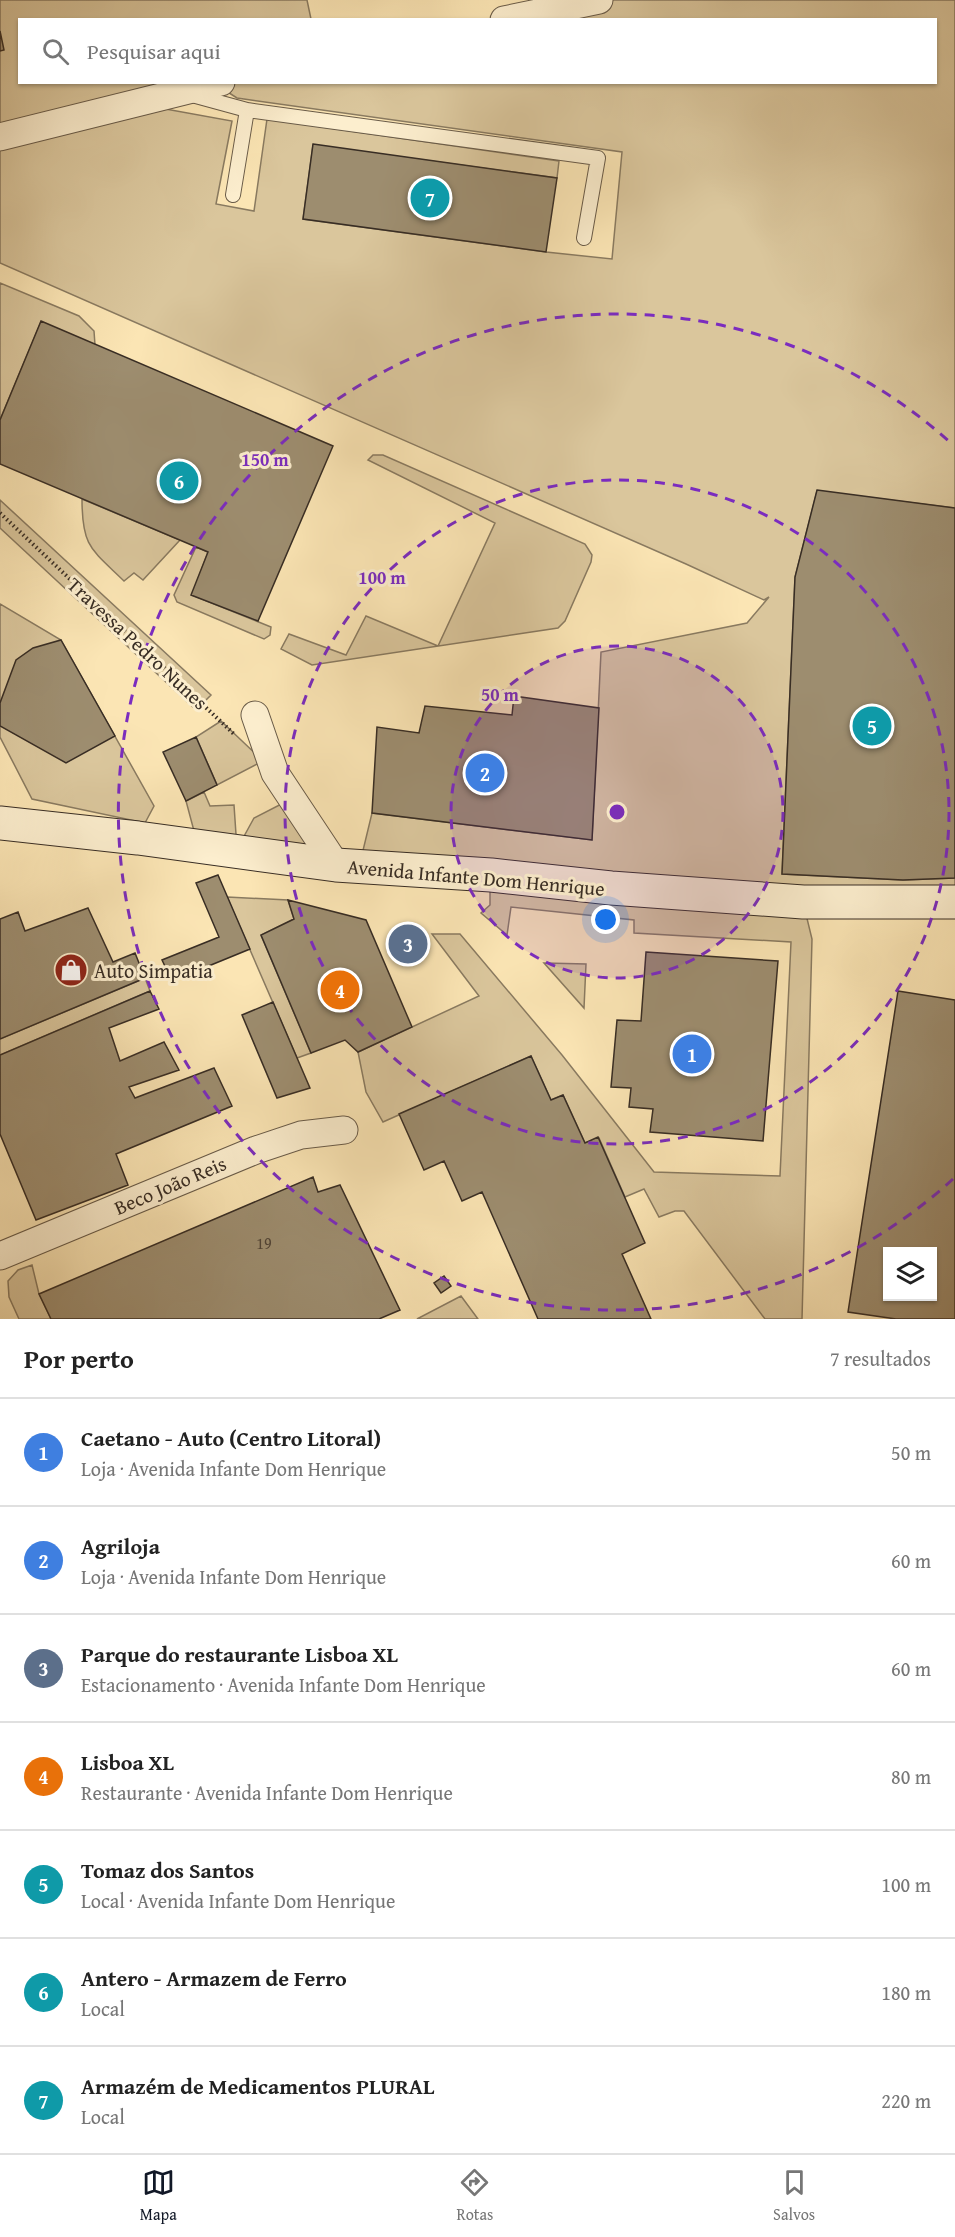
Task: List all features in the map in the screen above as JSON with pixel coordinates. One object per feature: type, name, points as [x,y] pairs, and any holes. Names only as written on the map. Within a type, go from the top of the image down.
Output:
[{"type":"main road","name":"Avenida Infante Dom Henrique","points":[[0,823],[138,838],[336,865],[491,875],[611,888],[803,902],[955,902]]},
{"type":"street","points":[[514,18],[599,0]]},
{"type":"street","points":[[0,137],[213,84]]},
{"type":"street","points":[[255,714],[275,772],[336,865]]},
{"type":"street","name":"Beco João Reis","points":[[0,1256],[256,1150],[301,1135],[344,1130]]},
{"type":"lane","points":[[181,92],[247,110],[598,158],[584,238]]},
{"type":"lane","points":[[232,195],[247,110]]},
{"type":"path","name":"Travessa Pedro Nunes","points":[[0,513],[238,737]]},
{"type":"shaded area","points":[[0,0],[307,0],[311,18],[18,18],[18,84],[215,84],[937,84],[937,18],[509,18],[599,0],[955,0],[955,508],[817,491],[795,577],[782,874],[903,880],[955,878],[955,902],[803,902],[812,939],[802,1319],[765,1319],[684,1211],[675,1211],[659,1217],[644,1189],[625,1197],[599,1138],[585,1143],[563,1095],[551,1100],[531,1056],[383,1122],[366,1092],[358,1052],[479,996],[432,934],[460,934],[562,1055],[654,1172],[780,1176],[791,942],[634,933],[634,920],[511,907],[507,935],[481,913],[490,905],[490,875],[359,867],[372,813],[592,840],[601,652],[747,623],[769,597],[764,600],[0,263]],"holes":[[[215,84],[237,98],[622,152],[612,259],[303,219],[313,145],[557,178],[559,161],[267,119],[254,211],[216,204],[232,121],[138,104]]]},
{"type":"shaded area","points":[[0,283],[79,316],[94,331],[95,345],[41,322],[0,420]]},
{"type":"shaded area","points":[[373,455],[383,455],[585,544],[592,555],[591,562],[565,621],[558,628],[312,665],[281,649],[289,634],[346,655],[366,616],[438,646],[495,523],[368,460]]},
{"type":"shaded area","points":[[82,499],[180,540],[143,580],[134,573],[124,581],[96,554],[91,546],[84,528]]},
{"type":"shaded area","points":[[0,500],[211,695],[196,710],[0,528]]},
{"type":"shaded area","points":[[196,547],[208,552],[192,595],[271,627],[270,635],[264,639],[177,602],[174,595]]},
{"type":"shaded area","points":[[0,604],[61,640],[154,806],[145,823],[32,799],[0,737]]},
{"type":"shaded area","points":[[221,721],[263,761],[217,785],[196,737]]},
{"type":"shaded area","points":[[204,792],[210,806],[234,805],[237,849],[254,818],[293,798],[336,865],[198,846],[186,801]]},
{"type":"shaded area","points":[[227,897],[288,900],[294,919],[261,935],[311,1053],[297,1058]]},
{"type":"shaded area","points":[[544,963],[586,964],[584,1008]]},
{"type":"shaded area","points":[[145,978],[150,991],[0,1055],[0,1039]]},
{"type":"shaded area","points":[[32,1265],[39,1294],[51,1319],[19,1319],[9,1297],[8,1281],[18,1270]]},
{"type":"shaded area","points":[[461,1296],[478,1319],[417,1319]]},
{"type":"building","points":[[0,31],[4,50],[0,51]]},
{"type":"building","points":[[313,144],[557,178],[546,252],[303,219]]},
{"type":"building","points":[[41,321],[333,446],[258,621],[191,595],[208,552],[0,464],[0,420]]},
{"type":"building","points":[[817,490],[955,508],[955,878],[903,880],[782,874],[795,577]]},
{"type":"building","points":[[61,640],[115,736],[66,763],[0,726],[0,703],[16,660],[33,648]]},
{"type":"building","points":[[514,696],[599,708],[592,840],[372,813],[377,727],[419,733],[425,706],[512,715]]},
{"type":"building","points":[[196,737],[217,785],[186,801],[163,752]]},
{"type":"building","points":[[218,875],[250,949],[172,981],[162,960],[219,937],[196,883]]},
{"type":"building","points":[[288,900],[366,920],[412,1027],[358,1052],[345,1040],[311,1053],[261,935],[294,919]]},
{"type":"building","name":"Auto Simpatia","points":[[88,908],[113,962],[135,953],[145,978],[0,1039],[0,919],[18,912],[25,931]]},
{"type":"building","points":[[646,952],[778,961],[763,1141],[650,1132],[653,1109],[629,1107],[631,1088],[611,1087],[617,1020],[641,1021]]},
{"type":"building","points":[[150,991],[159,1009],[109,1028],[120,1061],[164,1042],[179,1070],[129,1087],[135,1098],[214,1068],[232,1106],[116,1154],[128,1185],[36,1220],[0,1134],[0,1055]]},
{"type":"building","points":[[898,991],[955,1000],[955,1319],[896,1319],[848,1312]]},
{"type":"building","points":[[273,1002],[310,1088],[277,1098],[242,1015]]},
{"type":"building","points":[[531,1056],[551,1100],[563,1095],[585,1143],[598,1137],[645,1243],[622,1254],[651,1319],[538,1319],[482,1192],[462,1201],[444,1161],[424,1170],[399,1114]]},
{"type":"building","points":[[313,1177],[318,1192],[340,1185],[400,1310],[379,1319],[51,1319],[39,1294]]},
{"type":"building","points":[[444,1276],[451,1286],[441,1293],[434,1283]]},
{"type":"place","name":"Armazém de Medicamentos PLURAL","points":[[430,198]]},
{"type":"place","name":"Antero - Armazem de Ferro","points":[[179,481]]},
{"type":"place","name":"Tomaz dos Santos","points":[[872,726]]},
{"type":"place","name":"Agriloja","points":[[485,773]]},
{"type":"place","name":"Parque do restaurante Lisboa XL","points":[[408,944]]},
{"type":"place","name":"Auto Simpatia","points":[[71,970]]},
{"type":"place","name":"Lisboa XL","points":[[340,990]]},
{"type":"place","name":"Caetano - Auto (Centro Litoral)","points":[[692,1054]]}]
